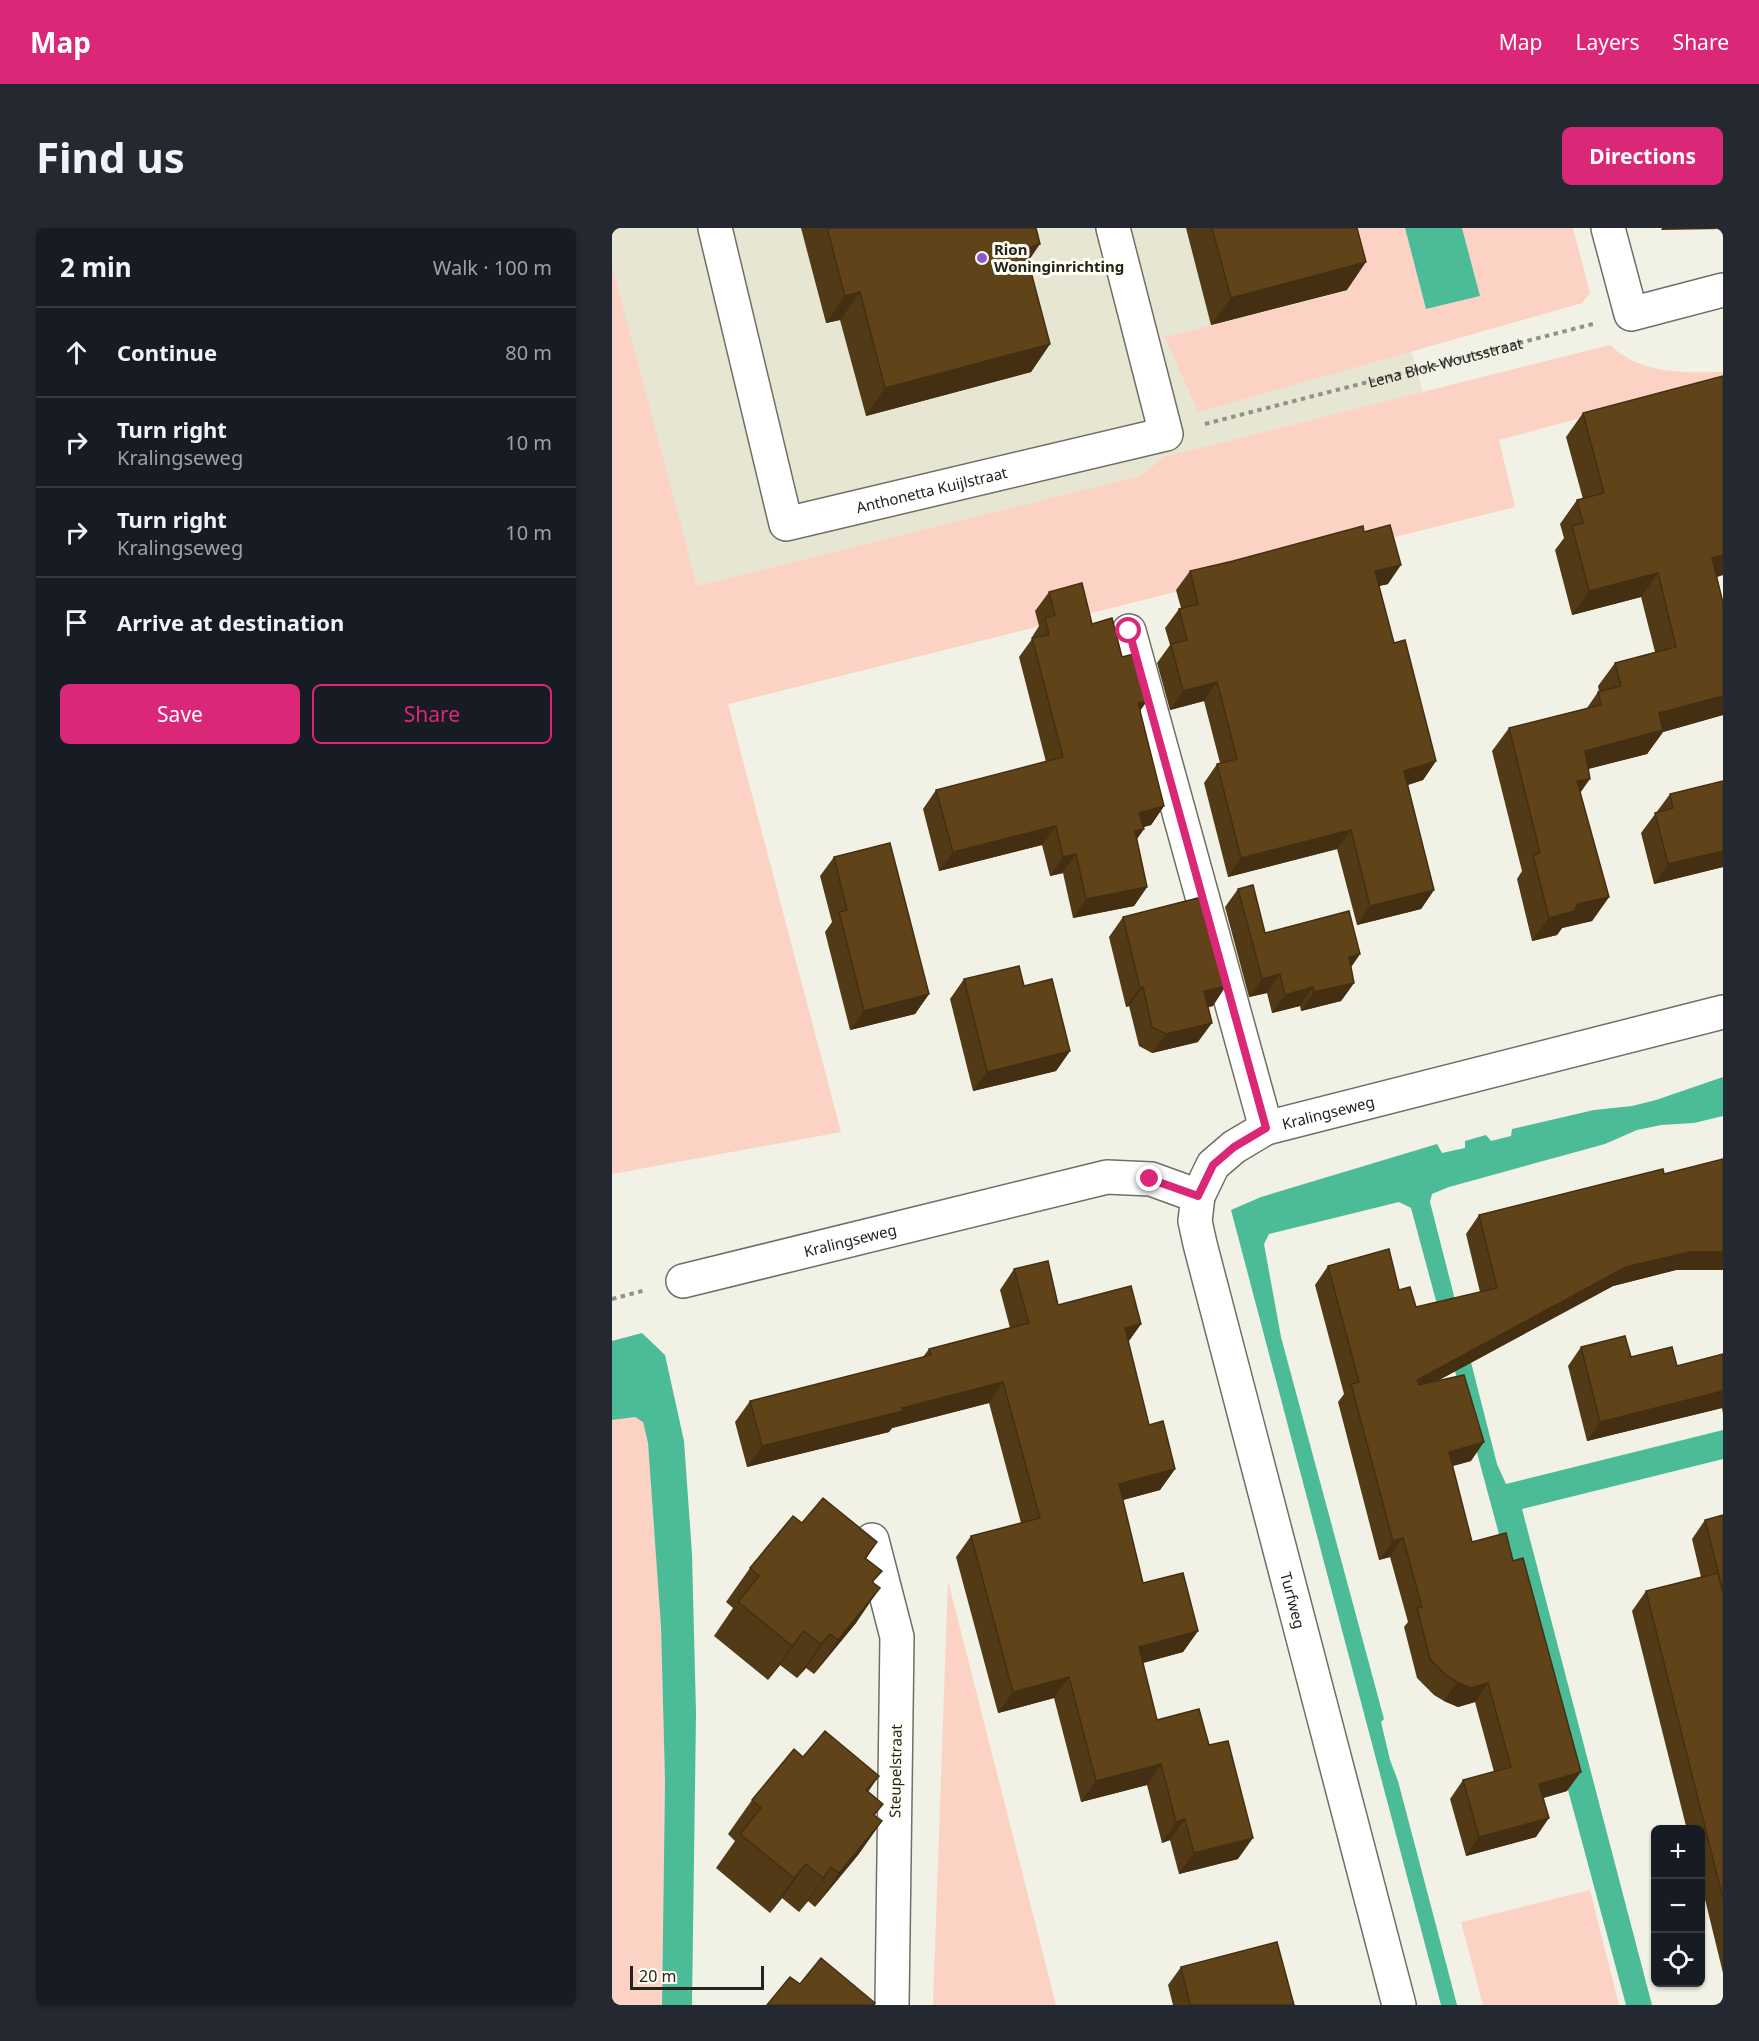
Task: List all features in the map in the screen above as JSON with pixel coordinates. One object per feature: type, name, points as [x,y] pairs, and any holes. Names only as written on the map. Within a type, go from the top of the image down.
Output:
[{"type":"street","name":"Anthonetta Kuijlstraat","points":[[715,228],[786,524],[1166,434]]},
{"type":"street","points":[[1113,228],[1166,434]]},
{"type":"street","points":[[1608,228],[1632,314],[1723,290]]},
{"type":"street","points":[[1129,631],[1266,1128]]},
{"type":"street","name":"Kralingseweg","points":[[683,1281],[1107,1177],[1150,1179],[1198,1196],[1213,1165],[1234,1147],[1266,1128],[1723,1012]]},
{"type":"street","name":"Turfweg","points":[[1198,1196],[1195,1221],[1200,1244],[1399,2005]]},
{"type":"street","name":"Steupelstraat","points":[[872,1540],[897,1637],[892,2005]]},
{"type":"path","name":"Lena Blok-Woutsstraat","points":[[1166,434],[1632,314]]},
{"type":"shaded area","points":[[612,228],[1378,228],[1434,433],[612,619]]},
{"type":"shaded area","points":[[1336,228],[1405,228],[1426,309],[1480,296],[1462,228],[1573,228],[1590,293],[1582,303],[1198,412],[1165,337],[1351,290]]},
{"type":"shaded area","points":[[1405,228],[1462,228],[1480,296],[1426,309]]},
{"type":"shaded area","points":[[612,266],[697,586],[1141,476],[1164,457],[1610,345],[1622,355],[1648,367],[1678,372],[1723,372],[1723,379],[1499,440],[1515,507],[728,704],[841,1132],[612,1174]]},
{"type":"shaded area","points":[[1723,1077],[1723,1116],[1694,1123],[1661,1125],[1637,1130],[1605,1144],[1449,1187],[1432,1194],[1430,1202],[1497,1464],[1506,1484],[1723,1430],[1723,1459],[1522,1509],[1652,2005],[1626,2005],[1411,1208],[1399,1202],[1269,1234],[1264,1244],[1281,1337],[1384,1719],[1381,1722],[1390,1760],[1398,1781],[1457,2005],[1441,2005],[1231,1210],[1261,1197],[1437,1144],[1442,1153],[1465,1148],[1465,1141],[1486,1135],[1491,1141],[1511,1136],[1512,1129],[1594,1110],[1632,1106]]},
{"type":"shaded area","points":[[642,1333],[665,1355],[684,1441],[692,1554],[696,1713],[692,2005],[662,2005],[665,1781],[661,1627],[648,1443],[643,1422],[635,1417],[612,1420],[612,1341]]},
{"type":"shaded area","points":[[635,1417],[643,1422],[648,1443],[661,1627],[665,1781],[662,2005],[612,2005],[612,1420]]},
{"type":"shaded area","points":[[948,1581],[1056,2005],[933,2005]]},
{"type":"shaded area","points":[[1590,1890],[1619,2005],[1483,2005],[1461,1922]]},
{"type":"building","points":[[827,228],[1036,228],[1040,244],[1025,249],[1050,344],[885,388],[860,292],[845,296]]},
{"type":"building","points":[[1212,228],[1357,228],[1366,262],[1231,298]]},
{"type":"building","points":[[1723,376],[1723,555],[1712,558],[1723,603],[1723,696],[1659,713],[1663,730],[1585,751],[1590,779],[1577,781],[1609,897],[1578,904],[1574,911],[1549,918],[1533,855],[1540,853],[1509,728],[1601,705],[1598,692],[1621,686],[1615,663],[1676,647],[1658,573],[1589,591],[1572,526],[1583,523],[1577,500],[1604,493],[1583,413]]},
{"type":"building","points":[[1390,525],[1401,565],[1375,571],[1394,643],[1405,640],[1436,761],[1404,771],[1434,890],[1370,906],[1351,830],[1241,858],[1217,764],[1237,759],[1217,682],[1183,691],[1171,644],[1187,640],[1179,609],[1198,604],[1190,571],[1363,526],[1364,532]]},
{"type":"building","points":[[1082,583],[1092,624],[1112,618],[1122,657],[1134,654],[1147,701],[1138,703],[1164,806],[1139,813],[1144,829],[1135,831],[1147,887],[1086,899],[1076,854],[1063,857],[1056,826],[953,852],[936,790],[1063,757],[1032,638],[1049,635],[1045,618],[1055,615],[1049,592]]},
{"type":"building","points":[[1723,781],[1723,851],[1668,864],[1655,813],[1673,808],[1670,794]]},
{"type":"building","points":[[890,843],[929,994],[864,1011],[839,912],[847,910],[834,857]]},
{"type":"building","points":[[1253,885],[1265,933],[1349,911],[1360,954],[1349,957],[1354,983],[1314,992],[1313,987],[1285,995],[1280,974],[1262,979],[1238,889]]},
{"type":"building","points":[[1202,897],[1226,986],[1204,991],[1212,1023],[1166,1034],[1152,1027],[1123,917]]},
{"type":"building","points":[[1019,966],[1024,986],[1052,979],[1070,1051],[987,1072],[964,979]]},
{"type":"building","points":[[1723,1159],[1723,1252],[1689,1252],[1626,1267],[1417,1380],[1419,1385],[1464,1375],[1484,1442],[1449,1452],[1472,1542],[1506,1533],[1513,1561],[1523,1558],[1581,1772],[1539,1784],[1549,1818],[1479,1837],[1463,1780],[1511,1767],[1488,1683],[1471,1688],[1447,1676],[1430,1659],[1417,1608],[1422,1607],[1403,1538],[1393,1541],[1351,1384],[1359,1382],[1328,1266],[1389,1249],[1399,1290],[1410,1287],[1416,1307],[1497,1288],[1479,1215],[1663,1169],[1664,1174]]},
{"type":"building","points":[[1048,1261],[1058,1305],[1131,1286],[1141,1324],[1125,1328],[1149,1425],[1163,1421],[1175,1469],[1119,1484],[1143,1583],[1183,1573],[1198,1631],[1139,1647],[1157,1720],[1199,1709],[1209,1745],[1228,1741],[1253,1838],[1194,1853],[1185,1819],[1176,1822],[1161,1764],[1096,1781],[1069,1677],[1013,1692],[971,1536],[1040,1518],[1003,1382],[902,1408],[903,1411],[762,1446],[750,1401],[931,1355],[929,1349],[1029,1323],[1014,1269]]},
{"type":"building","points":[[1625,1336],[1631,1357],[1672,1347],[1677,1366],[1723,1354],[1723,1391],[1600,1422],[1581,1347]]},
{"type":"building","points":[[823,1498],[877,1542],[865,1558],[882,1571],[872,1582],[880,1588],[838,1640],[830,1634],[821,1644],[804,1631],[792,1646],[738,1602],[759,1576],[750,1568],[793,1516],[802,1523]]},
{"type":"building","points":[[1723,1515],[1723,1591],[1705,1520]]},
{"type":"building","points":[[1718,1573],[1723,1593],[1723,1899],[1705,1825],[1646,1591]]},
{"type":"building","points":[[825,1731],[879,1776],[866,1790],[883,1804],[874,1815],[882,1821],[839,1873],[831,1867],[823,1878],[806,1864],[794,1878],[740,1834],[761,1808],[752,1800],[794,1749],[803,1757]]},
{"type":"building","points":[[1277,1942],[1294,2005],[1190,2005],[1181,1967]]},
{"type":"building","points":[[821,1958],[875,2003],[873,2005],[767,2005],[790,1977],[800,1984]]},
{"type":"place","name":"Rion Woninginrichting","points":[[982,258]]},
{"type":"route","points":[[1129,631],[1266,1128],[1234,1147],[1213,1165],[1198,1196],[1150,1179]]}]
